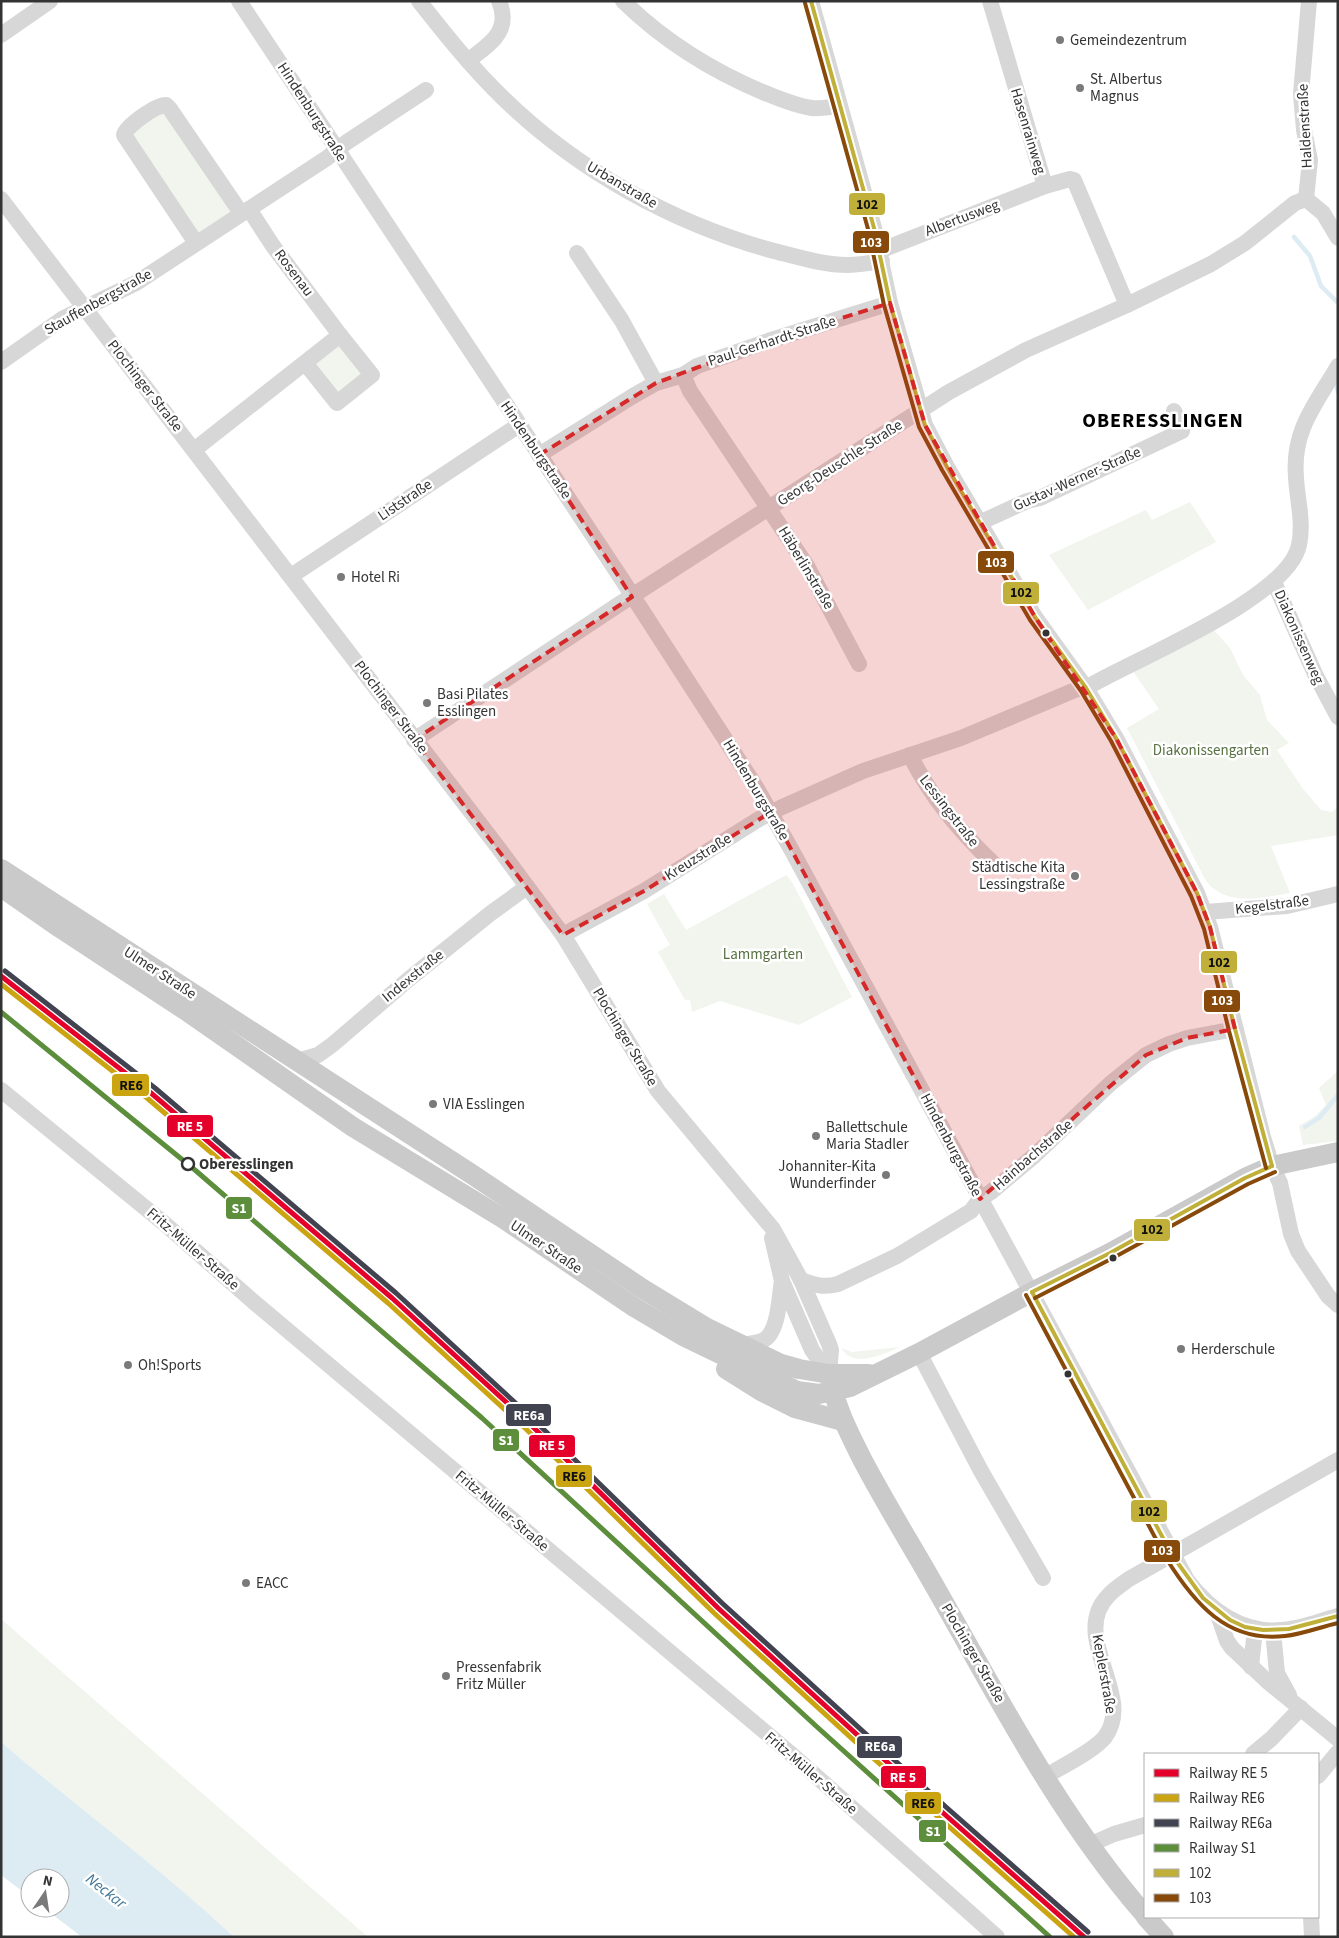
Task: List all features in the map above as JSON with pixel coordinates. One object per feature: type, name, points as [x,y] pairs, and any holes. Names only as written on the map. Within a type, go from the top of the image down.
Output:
[{"type":"main road","name":"Ulmer Straße","points":[[1,869],[480,1179],[651,1294],[707,1328],[740,1345],[781,1364],[799,1369],[831,1383],[820,1394],[798,1391],[683,1336],[634,1307],[464,1193],[353,1127],[188,1012],[1,887]]},
{"type":"main road","points":[[1,900],[60,928]]},
{"type":"main road","name":"Ulmer Straße","points":[[272,1072],[301,1072],[319,1076]]},
{"type":"main road","points":[[831,1383],[874,1374],[919,1353],[1032,1292],[1110,1253],[1245,1178],[1272,1166],[1338,1152]]},
{"type":"main road","points":[[683,1336],[715,1362],[761,1391],[795,1408],[843,1421]]},
{"type":"main road","name":"Plochinger Straße","points":[[831,1383],[843,1421],[892,1514],[1044,1777],[1089,1845],[1119,1885],[1144,1914]]},
{"type":"main road","name":"Plochinger Straße","points":[[1148,1918],[1164,1937]]},
{"type":"street","points":[[1,36],[50,1]]},
{"type":"street","name":"Hindenburgstraße","points":[[239,1],[756,787],[1032,1292],[1172,1555],[1195,1590],[1217,1612],[1243,1625],[1255,1629],[1273,1631],[1277,1673],[1282,1684],[1297,1704]]},
{"type":"street","name":"Urbanstraße","points":[[418,1],[468,61],[504,99],[557,144],[613,182],[666,211],[727,236],[796,257],[847,265],[881,256]]},
{"type":"street","points":[[468,61],[493,42],[499,33],[504,18],[499,1]]},
{"type":"street","points":[[623,1],[684,51],[728,77],[804,107],[839,106]]},
{"type":"street","points":[[811,1],[864,191],[881,256],[890,303],[926,425],[947,467],[1034,617],[1086,688],[1116,738],[1146,793],[1205,912],[1228,1030],[1272,1166],[1280,1183],[1291,1234],[1298,1251],[1328,1296],[1338,1305]]},
{"type":"street","name":"Hasenrainweg","points":[[990,1],[1045,186],[1070,178],[1074,180],[1128,305]]},
{"type":"street","name":"Haldenstraße","points":[[1306,198],[1310,160],[1304,130],[1301,94],[1309,1]]},
{"type":"street","name":"Stauffenbergstraße","points":[[1,362],[54,325],[136,283],[426,90]]},
{"type":"street","points":[[196,243],[124,135],[128,127],[159,106],[166,106],[170,110],[245,211]]},
{"type":"street","name":"Albertusweg","points":[[881,256],[1045,186]]},
{"type":"street","points":[[1306,198],[1323,213],[1338,238]]},
{"type":"street","name":"Georg-Deuschle-Straße","points":[[414,740],[632,596],[921,410],[1008,358],[1128,305],[1223,257],[1251,238],[1295,203],[1306,198]]},
{"type":"street","name":"Plochinger Straße","points":[[1,199],[291,576],[563,935],[658,1091],[768,1223],[801,1280],[829,1344],[831,1350],[831,1383]]},
{"type":"street","name":"Rosenau","points":[[245,211],[372,375],[337,403],[305,363]]},
{"type":"street","points":[[577,253],[622,321],[656,383]]},
{"type":"street","name":"Paul-Gerhardt-Straße","points":[[539,455],[656,383],[683,375],[697,366],[722,357],[890,303]]},
{"type":"street","points":[[194,450],[340,335]]},
{"type":"street","name":"Kreuzstraße","points":[[563,935],[660,882],[771,812],[863,771],[961,738],[1075,690],[1086,688],[1229,613],[1257,596],[1283,573],[1299,546],[1300,516],[1296,476],[1299,439],[1305,419],[1338,366]]},
{"type":"street","name":"Häberlinstraße","points":[[683,375],[690,391],[807,566],[859,664]]},
{"type":"street","name":"Gustav-Werner-Straße","points":[[979,523],[1027,501],[1040,498],[1182,432],[1174,412]]},
{"type":"street","name":"Liststraße","points":[[291,576],[519,425]]},
{"type":"street","name":"Diakonissenweg","points":[[1274,582],[1315,674],[1338,718]]},
{"type":"street","name":"Lessingstraße","points":[[910,755],[924,781],[960,830],[994,864]]},
{"type":"street","name":"Indexstraße","points":[[297,1061],[318,1055],[332,1045],[409,979],[527,887]]},
{"type":"street","name":"Kegelstraße","points":[[1205,912],[1287,906],[1338,894]]},
{"type":"street","name":"Hainbachstraße","points":[[801,1280],[818,1286],[831,1286],[897,1256],[971,1211],[980,1199],[1034,1156],[1111,1083],[1146,1055],[1187,1038],[1228,1030]]},
{"type":"street","name":"Fritz-Müller-Straße","points":[[1,1090],[165,1224],[292,1334],[790,1754],[997,1937]]},
{"type":"street","name":"Plochinger Straße","points":[[768,1223],[782,1281],[812,1350],[831,1383]]},
{"type":"street","points":[[740,1345],[759,1342],[770,1334],[776,1319],[782,1281]]},
{"type":"street","points":[[919,1353],[981,1471],[1042,1578]]},
{"type":"street","name":"Keplerstraße","points":[[1044,1777],[1103,1739],[1112,1722],[1113,1702],[1096,1635],[1100,1607],[1107,1596],[1172,1555],[1338,1460]]},
{"type":"street","name":"Hindenburgstraße","points":[[1217,1612],[1228,1641],[1251,1668],[1338,1739]]},
{"type":"street","points":[[1273,1631],[1291,1629],[1338,1616]]},
{"type":"street","points":[[1251,1668],[1255,1629]]},
{"type":"street","points":[[1254,1753],[1271,1739],[1297,1704]]},
{"type":"street","points":[[1319,1775],[1338,1752]]},
{"type":"street","points":[[1089,1845],[1114,1834],[1144,1825]]},
{"type":"street","points":[[1311,1918],[1312,1937]]},
{"type":"highlighted area","points":[[890,303],[925,425],[1035,617],[1116,738],[1197,893],[1210,927],[1235,1029],[1187,1038],[1146,1055],[980,1199],[771,812],[644,891],[563,935],[414,740],[632,597],[539,455],[656,383],[768,341]]},
{"type":"green space","points":[[164,110],[231,212],[196,234],[128,133]]},
{"type":"green space","points":[[339,344],[366,376],[338,398],[313,366]]},
{"type":"green space","points":[[1190,502],[1216,542],[1088,610],[1049,555],[1146,510],[1152,520]]},
{"type":"green space","name":"Diakonissengarten","points":[[1211,627],[1230,648],[1243,675],[1260,695],[1267,720],[1289,743],[1277,750],[1303,789],[1321,810],[1332,812],[1338,806],[1338,835],[1271,846],[1290,893],[1268,897],[1234,898],[1214,889],[1206,881],[1127,728],[1159,709],[1132,670]]},
{"type":"green space","name":"Lammgarten","points":[[786,875],[792,882],[852,997],[799,1025],[720,1001],[692,1012],[690,1000],[685,1000],[658,952],[670,945],[647,904],[664,894],[686,930]]},
{"type":"green space","points":[[1338,1071],[1338,1141],[1303,1145],[1299,1126],[1314,1117],[1326,1105],[1319,1088]]},
{"type":"green space","points":[[900,1347],[875,1357],[861,1359],[848,1355],[841,1348],[852,1352]]},
{"type":"green space","points":[[1,1619],[368,1937],[234,1937],[177,1887],[1,1742]]},
{"type":"water","name":"Neckar","points":[[1,1742],[148,1862],[234,1937],[82,1937],[57,1918],[70,1918],[70,1868],[20,1868],[20,1889],[1,1875]]},
{"type":"waterway","points":[[1294,237],[1310,256],[1321,286],[1338,303]]},
{"type":"waterway","points":[[1338,381],[1336,383],[1338,392]]},
{"type":"waterway","points":[[1305,1127],[1320,1117],[1338,1095]]},
{"type":"transit line","name":"102","points":[[811,1],[874,228],[890,303],[925,425],[947,467],[1035,617],[1086,688],[1116,738],[1197,893],[1210,927],[1272,1166]]},
{"type":"transit line","name":"103","points":[[805,3],[868,229],[884,305],[919,427],[942,470],[1030,620],[1081,691],[1111,741],[1191,896],[1204,929],[1266,1168]]},
{"type":"transit line","points":[[1,976],[151,1093],[392,1298],[530,1424],[718,1608],[942,1812],[1084,1937]]},
{"type":"transit line","name":"102","points":[[1032,1292],[1110,1253],[1245,1178],[1272,1166]]},
{"type":"transit line","name":"103","points":[[1035,1298],[1113,1258],[1248,1184],[1275,1172]]},
{"type":"transit line","name":"102","points":[[1032,1292],[1172,1555],[1203,1598],[1230,1620],[1245,1627],[1263,1630],[1289,1629],[1338,1616]]},
{"type":"transit line","name":"103","points":[[1026,1295],[1166,1558],[1188,1590],[1201,1604],[1229,1626],[1246,1633],[1264,1637],[1292,1635],[1338,1623]]},
{"type":"rail line","name":"RE6a","points":[[5,971],[155,1088],[396,1293],[534,1420],[722,1603],[946,1807],[1088,1932]]},
{"type":"rail line","name":"RE6","points":[[1,984],[147,1098],[388,1303],[526,1429],[714,1613],[938,1817],[1074,1937]]},
{"type":"rail line","name":"S1","points":[[1,1012],[195,1170],[482,1418],[816,1726],[1050,1937]]},
{"type":"place","name":"Gemeindezentrum","points":[[1060,40]]},
{"type":"place","name":"St. Albertus Magnus","points":[[1080,88]]},
{"type":"place","name":"Hotel Ri","points":[[341,577]]},
{"type":"place","name":"Basi Pilates Esslingen","points":[[427,703]]},
{"type":"place","name":"Städtische Kita Lessingstraße","points":[[1075,876]]},
{"type":"place","name":"VIA Esslingen","points":[[433,1104]]},
{"type":"place","name":"Ballettschule Maria Stadler","points":[[816,1136]]},
{"type":"place","name":"Oberesslingen","points":[[188,1164]]},
{"type":"place","name":"Johanniter-Kita Wunderfinder","points":[[886,1175]]},
{"type":"place","name":"Herderschule","points":[[1181,1349]]},
{"type":"place","name":"Oh!Sports","points":[[128,1365]]},
{"type":"place","name":"EACC","points":[[246,1583]]},
{"type":"place","name":"Pressenfabrik Fritz Müller","points":[[446,1676]]},
{"type":"district","name":"OBERESSLINGEN","points":[[1163,421]]}]
